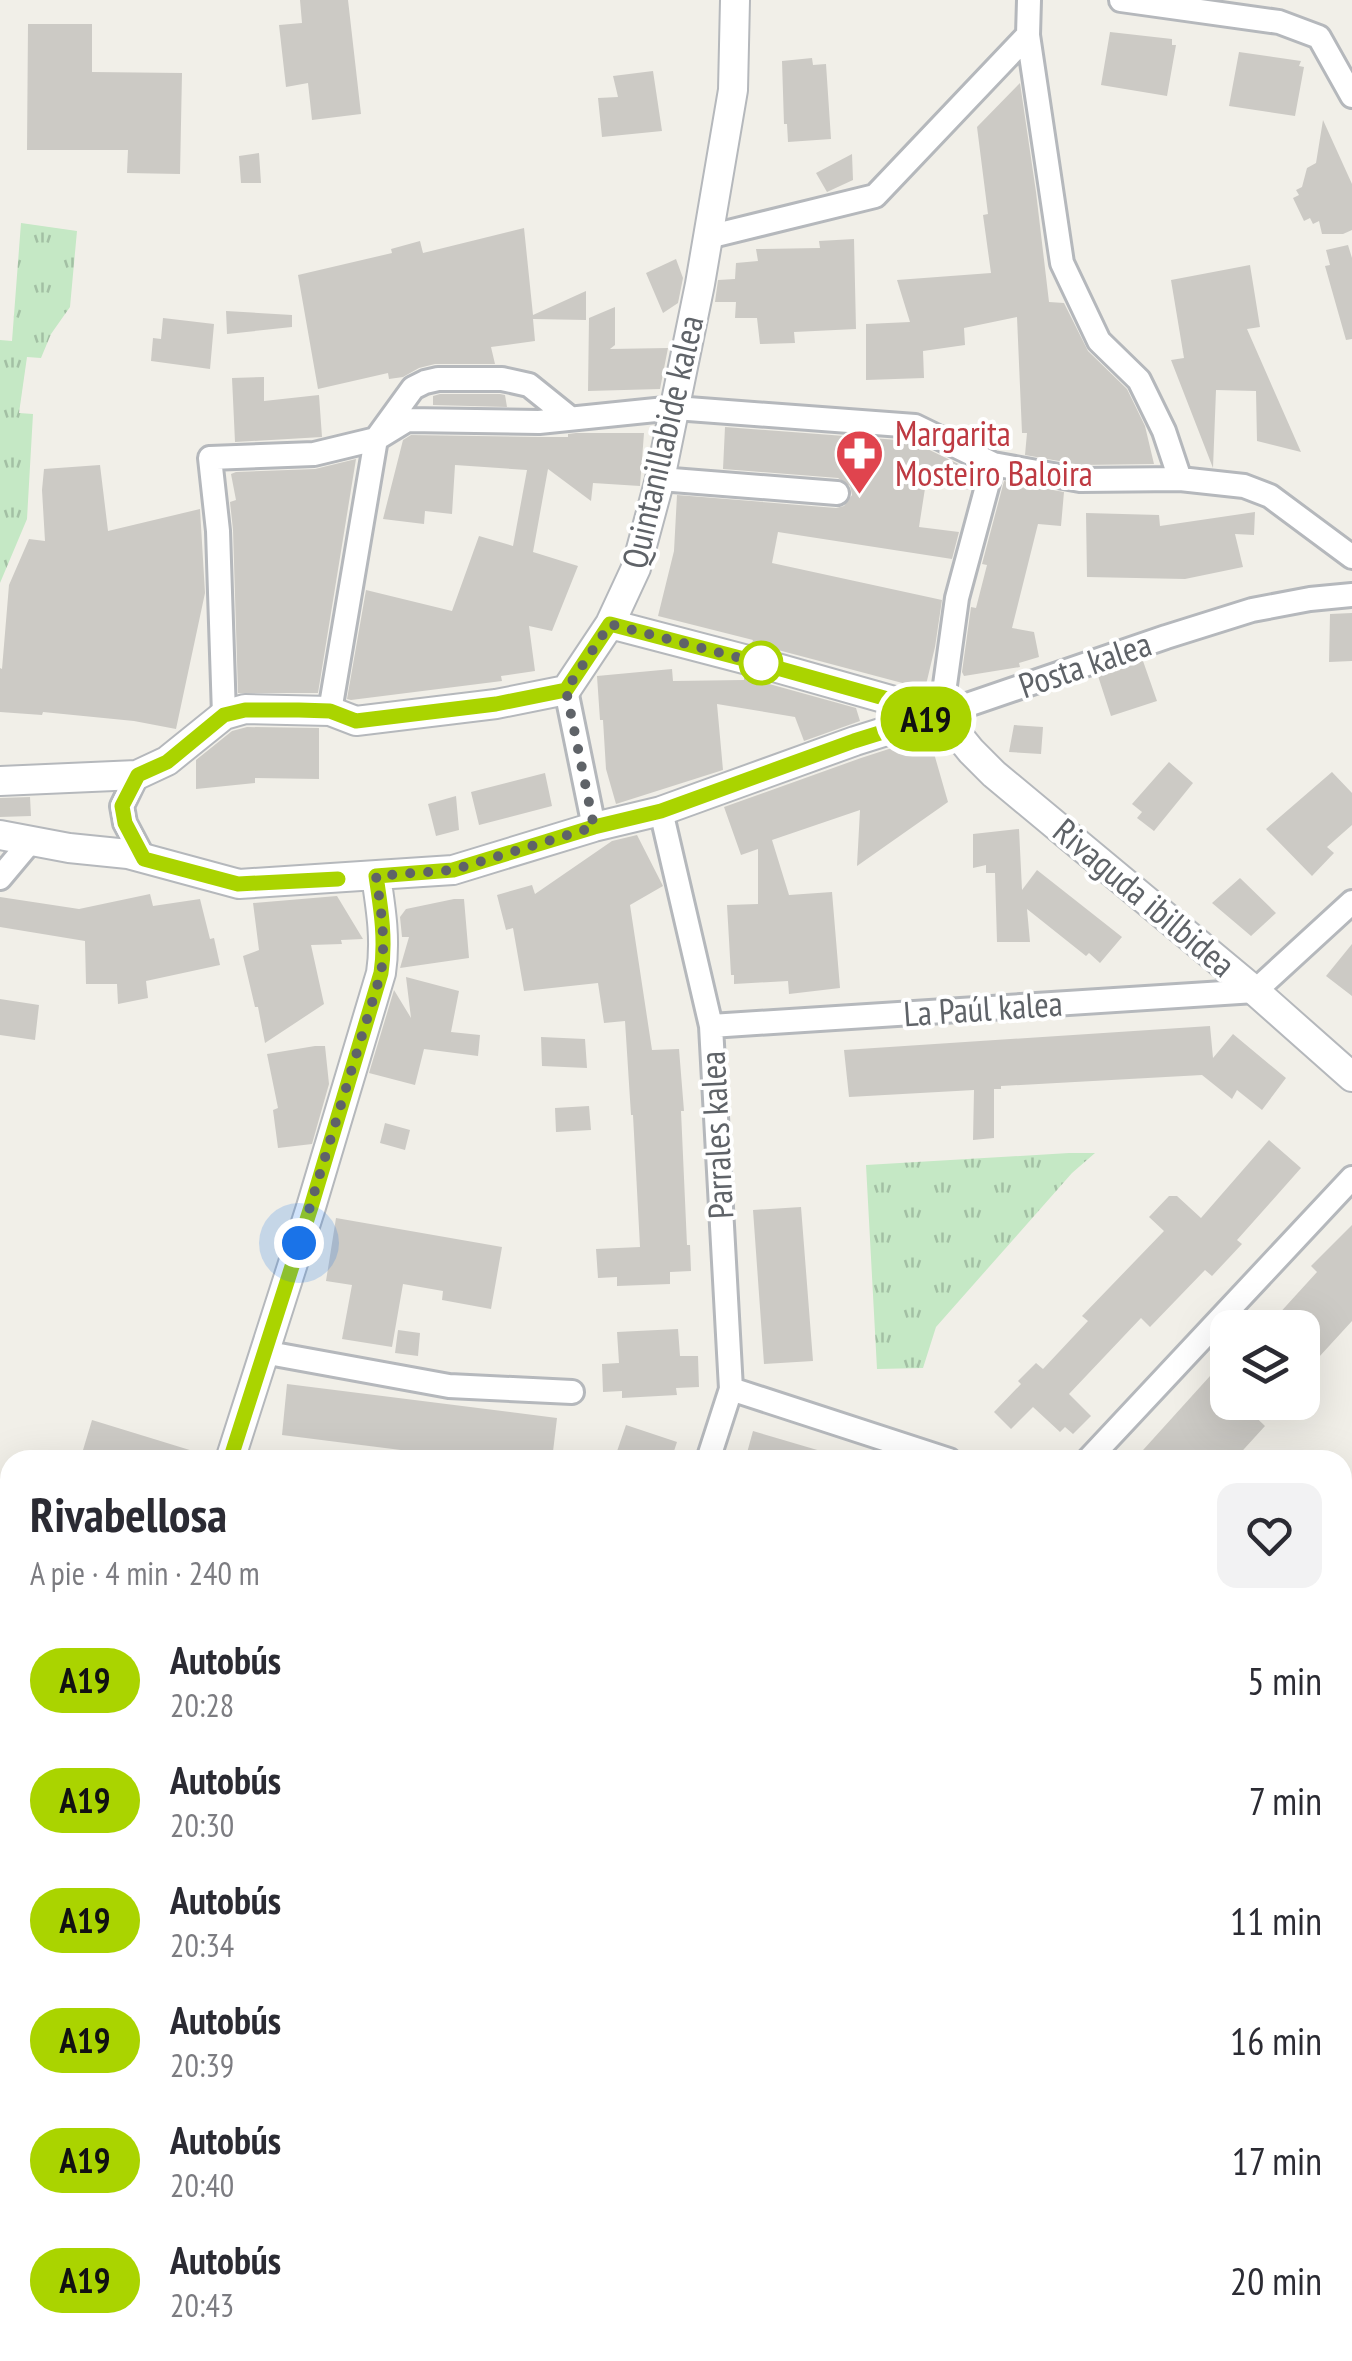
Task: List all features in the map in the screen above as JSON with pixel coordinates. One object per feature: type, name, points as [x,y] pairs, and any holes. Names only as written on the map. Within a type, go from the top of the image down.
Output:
[{"type":"street","name":"Quintanillabide kalea","points":[[566,690],[610,624],[636,568],[660,478],[733,90],[735,0]]},
{"type":"street","points":[[1029,0],[1028,35],[1062,263],[1098,341],[1139,380],[1164,431],[1180,478]]},
{"type":"street","points":[[1121,0],[1279,22],[1319,37],[1352,96]]},
{"type":"street","points":[[708,237],[875,196],[1028,35]]},
{"type":"street","points":[[330,711],[376,439],[413,388],[438,380],[502,378],[528,385],[570,418]]},
{"type":"street","points":[[224,715],[218,530],[210,458],[314,454],[376,439],[407,420],[539,422],[675,408],[915,426],[993,464],[1080,480],[1180,478],[1244,486],[1270,496],[1352,557]]},
{"type":"street","points":[[610,624],[941,714],[957,598],[993,464]]},
{"type":"street","points":[[660,478],[837,493]]},
{"type":"street","name":"Posta kalea","points":[[0,835],[128,854],[238,884],[453,870],[661,811],[854,741],[1166,637],[1252,610],[1350,588]]},
{"type":"street","points":[[0,781],[138,775],[167,762],[224,715],[245,710],[330,711],[356,721],[496,704],[566,690],[594,827]]},
{"type":"street","name":"Rivaguda ibilbidea","points":[[941,714],[994,774],[1352,1077]]},
{"type":"street","points":[[138,775],[122,806],[125,823],[144,859]]},
{"type":"street","name":"Parrales kalea","points":[[661,811],[711,1026],[731,1389],[711,1450]]},
{"type":"street","points":[[0,878],[31,841]]},
{"type":"street","points":[[233,1450],[381,973],[384,927],[376,876]]},
{"type":"street","points":[[1255,991],[1352,902]]},
{"type":"street","name":"La Paúl kalea","points":[[711,1026],[1255,991]]},
{"type":"street","points":[[1097,1450],[1352,1178]]},
{"type":"street","points":[[263,1352],[448,1386],[572,1392]]},
{"type":"street","points":[[731,1389],[918,1450]]},
{"type":"green space","points":[[21,223],[77,231],[70,307],[51,334],[41,358],[27,357],[19,413],[33,414],[27,519],[0,583],[0,340],[12,341]]},
{"type":"green space","points":[[1095,1153],[1072,1173],[936,1327],[923,1368],[877,1369],[866,1165]]},
{"type":"building","points":[[300,0],[348,0],[361,114],[312,120],[308,83],[286,87],[279,25],[302,23]]},
{"type":"building","points":[[28,24],[92,24],[92,72],[182,73],[180,174],[127,173],[128,150],[27,150]]},
{"type":"building","points":[[1110,32],[1172,39],[1172,45],[1176,45],[1167,96],[1101,85]]},
{"type":"building","points":[[1239,52],[1301,61],[1299,66],[1304,67],[1295,116],[1229,106]]},
{"type":"building","points":[[812,58],[813,65],[826,64],[831,139],[788,142],[782,61]]},
{"type":"building","points":[[653,71],[662,131],[602,137],[598,98],[618,97],[613,76]]},
{"type":"building","points":[[1020,83],[1049,302],[1064,303],[1088,351],[1127,389],[1145,426],[1154,464],[1081,465],[1025,455],[1027,433],[1022,433],[1017,317],[964,328],[965,345],[923,351],[924,378],[866,380],[866,324],[910,322],[897,280],[991,273],[977,127]]},
{"type":"building","points":[[1323,120],[1352,184],[1352,230],[1343,234],[1322,234],[1319,221],[1304,221],[1293,198],[1299,195],[1296,190],[1302,187],[1307,168],[1316,163]]},
{"type":"building","points":[[259,153],[261,183],[241,183],[239,156]]},
{"type":"building","points":[[852,154],[853,180],[827,192],[816,173]]},
{"type":"building","points":[[524,228],[533,315],[586,291],[586,320],[533,319],[535,341],[491,347],[495,364],[435,364],[403,377],[389,379],[388,373],[318,389],[298,275],[392,253],[391,249],[420,241],[423,253]]},
{"type":"building","points":[[854,239],[856,329],[794,332],[795,343],[760,344],[757,318],[735,318],[736,302],[715,302],[718,280],[735,279],[736,263],[758,261],[756,249],[820,248],[819,241]]},
{"type":"building","points":[[1348,245],[1352,258],[1352,339],[1346,340],[1325,266],[1330,265],[1326,250]]},
{"type":"building","points":[[676,259],[683,278],[678,303],[663,313],[646,273]]},
{"type":"building","points":[[1250,265],[1260,327],[1247,329],[1301,452],[1257,441],[1256,391],[1216,390],[1213,468],[1171,360],[1184,358],[1171,280]]},
{"type":"building","points":[[615,307],[615,345],[610,349],[668,348],[660,389],[588,391],[589,318]]},
{"type":"building","points":[[226,311],[292,315],[292,327],[227,334]]},
{"type":"building","points":[[163,318],[214,324],[210,369],[151,361],[153,338],[161,339]]},
{"type":"building","points":[[264,377],[264,401],[319,395],[322,437],[235,442],[232,378]]},
{"type":"building","points":[[500,394],[505,395],[507,407],[433,405],[433,396]]},
{"type":"building","points":[[725,427],[911,441],[975,472],[971,490],[926,482],[919,527],[959,532],[952,559],[778,532],[772,563],[942,600],[925,689],[658,616],[674,551],[677,495],[836,508],[844,506],[852,495],[850,486],[838,478],[723,469]]},
{"type":"building","points":[[576,433],[644,433],[640,486],[593,483],[591,501],[548,469],[533,552],[578,566],[552,631],[529,626],[535,671],[501,676],[502,681],[347,699],[366,590],[452,611],[479,536],[513,546],[527,470],[455,465],[452,514],[425,511],[424,524],[383,519],[403,440],[411,435],[568,437]]},
{"type":"building","points":[[356,459],[318,693],[238,693],[230,502],[236,500],[231,474],[315,469]]},
{"type":"building","points":[[100,465],[108,531],[200,509],[205,593],[176,729],[43,712],[0,712],[0,668],[9,585],[29,539],[45,541],[44,469]]},
{"type":"building","points":[[1004,481],[1064,492],[1061,526],[1038,524],[1012,628],[1034,632],[1039,657],[1019,663],[1020,667],[964,676],[971,607],[976,608],[987,565],[982,564]]},
{"type":"building","points":[[1255,512],[1254,535],[1235,534],[1243,567],[1185,579],[1087,577],[1086,513],[1159,515],[1160,526]]},
{"type":"building","points":[[1352,613],[1352,661],[1329,662],[1330,614]]},
{"type":"building","points":[[1143,661],[1157,701],[1111,716],[1098,676]]},
{"type":"building","points":[[672,669],[673,681],[744,677],[856,708],[860,721],[804,741],[795,717],[717,704],[723,770],[616,804],[606,769],[597,676]]},
{"type":"building","points":[[1014,725],[1043,727],[1041,754],[1009,752]]},
{"type":"building","points":[[247,727],[319,728],[319,779],[255,778],[255,783],[196,789],[196,760],[232,731]]},
{"type":"building","points":[[929,736],[948,802],[857,866],[860,810],[772,840],[789,895],[832,892],[840,988],[789,994],[788,981],[734,984],[727,905],[758,904],[758,849],[741,855],[724,807]]},
{"type":"building","points":[[1169,762],[1193,783],[1154,831],[1137,818],[1142,812],[1132,804]]},
{"type":"building","points":[[1332,772],[1352,793],[1352,825],[1327,847],[1334,853],[1312,876],[1266,829]]},
{"type":"building","points":[[545,773],[552,806],[479,825],[471,792]]},
{"type":"building","points":[[456,796],[459,830],[436,836],[428,804]]},
{"type":"building","points":[[30,797],[31,816],[0,817],[0,798]]},
{"type":"building","points":[[1019,829],[1022,890],[1037,870],[1122,937],[1100,963],[1027,909],[1030,942],[997,942],[995,873],[986,873],[986,865],[973,868],[973,834]]},
{"type":"building","points":[[637,835],[663,886],[630,905],[652,1050],[679,1049],[691,1271],[670,1272],[670,1284],[617,1286],[617,1277],[598,1278],[596,1249],[640,1247],[625,1021],[604,1023],[598,983],[524,991],[513,928],[506,930],[497,895],[532,885],[535,894],[612,841]]},
{"type":"building","points":[[1240,878],[1276,913],[1251,936],[1212,903]]},
{"type":"building","points":[[150,894],[153,906],[200,899],[220,965],[146,981],[148,998],[118,1004],[117,984],[86,984],[85,941],[0,927],[0,897],[79,909]]},
{"type":"building","points":[[337,896],[363,939],[311,945],[324,1004],[265,1043],[243,956],[259,950],[253,903]]},
{"type":"building","points":[[464,899],[469,958],[400,968],[409,937],[402,937],[400,917],[406,909]]},
{"type":"building","points":[[1352,944],[1352,996],[1326,976]]},
{"type":"building","points":[[406,977],[459,991],[451,1032],[480,1035],[478,1056],[424,1049],[415,1085],[369,1073],[394,990],[411,1018]]},
{"type":"building","points":[[0,999],[39,1005],[35,1040],[0,1035]]},
{"type":"building","points":[[1210,1026],[1213,1058],[1233,1034],[1286,1078],[1262,1110],[1237,1090],[1232,1099],[1202,1075],[1001,1086],[994,1089],[994,1138],[973,1140],[974,1090],[849,1097],[844,1050]]},
{"type":"building","points":[[541,1037],[585,1039],[587,1068],[542,1066]]},
{"type":"building","points":[[325,1046],[329,1084],[312,1144],[278,1148],[273,1110],[278,1108],[267,1054]]},
{"type":"building","points":[[589,1106],[591,1130],[556,1132],[555,1108]]},
{"type":"building","points":[[385,1123],[410,1130],[405,1150],[380,1143]]},
{"type":"building","points":[[1269,1140],[1301,1168],[1237,1240],[1242,1244],[1212,1276],[1205,1270],[1150,1327],[1141,1318],[1069,1394],[1091,1416],[1073,1434],[1065,1427],[1060,1432],[1033,1407],[1011,1429],[994,1412],[1036,1363],[1043,1369],[1088,1321],[1082,1316],[1164,1231],[1149,1217],[1169,1196],[1177,1196],[1201,1218]]},
{"type":"building","points":[[801,1207],[813,1361],[764,1364],[753,1210]]},
{"type":"building","points":[[336,1218],[502,1247],[491,1309],[442,1300],[443,1291],[403,1284],[392,1347],[342,1339],[352,1285],[326,1281]]},
{"type":"building","points":[[1352,1225],[1352,1321],[1320,1356],[1320,1310],[1282,1310],[1317,1272],[1311,1266]]},
{"type":"building","points":[[678,1329],[680,1356],[698,1356],[699,1387],[676,1388],[677,1395],[622,1398],[622,1391],[603,1392],[602,1364],[619,1363],[617,1332]]},
{"type":"building","points":[[398,1330],[420,1333],[418,1356],[395,1353]]},
{"type":"building","points":[[1210,1376],[1210,1420],[1259,1420],[1265,1426],[1243,1450],[1143,1450]]},
{"type":"building","points":[[287,1384],[557,1418],[553,1450],[401,1450],[282,1435]]},
{"type":"building","points":[[92,1420],[190,1450],[83,1450]]},
{"type":"building","points":[[626,1425],[677,1442],[674,1450],[617,1450]]},
{"type":"building","points":[[753,1431],[817,1450],[748,1450]]},
{"type":"bus line","name":"A19","points":[[233,1450],[381,973],[384,927],[376,876],[453,870],[661,811],[941,714],[610,624],[566,690],[496,704],[356,721],[330,711],[245,710],[224,715],[167,762],[138,775],[122,806],[125,823],[144,859],[238,884],[338,879]]},
{"type":"place","name":"Margarita Mosteiro Baloira","points":[[860,496]]},
{"type":"route","points":[[299,1243],[381,973],[384,927],[376,876],[453,870],[594,827],[566,690],[610,624],[761,663]]}]
